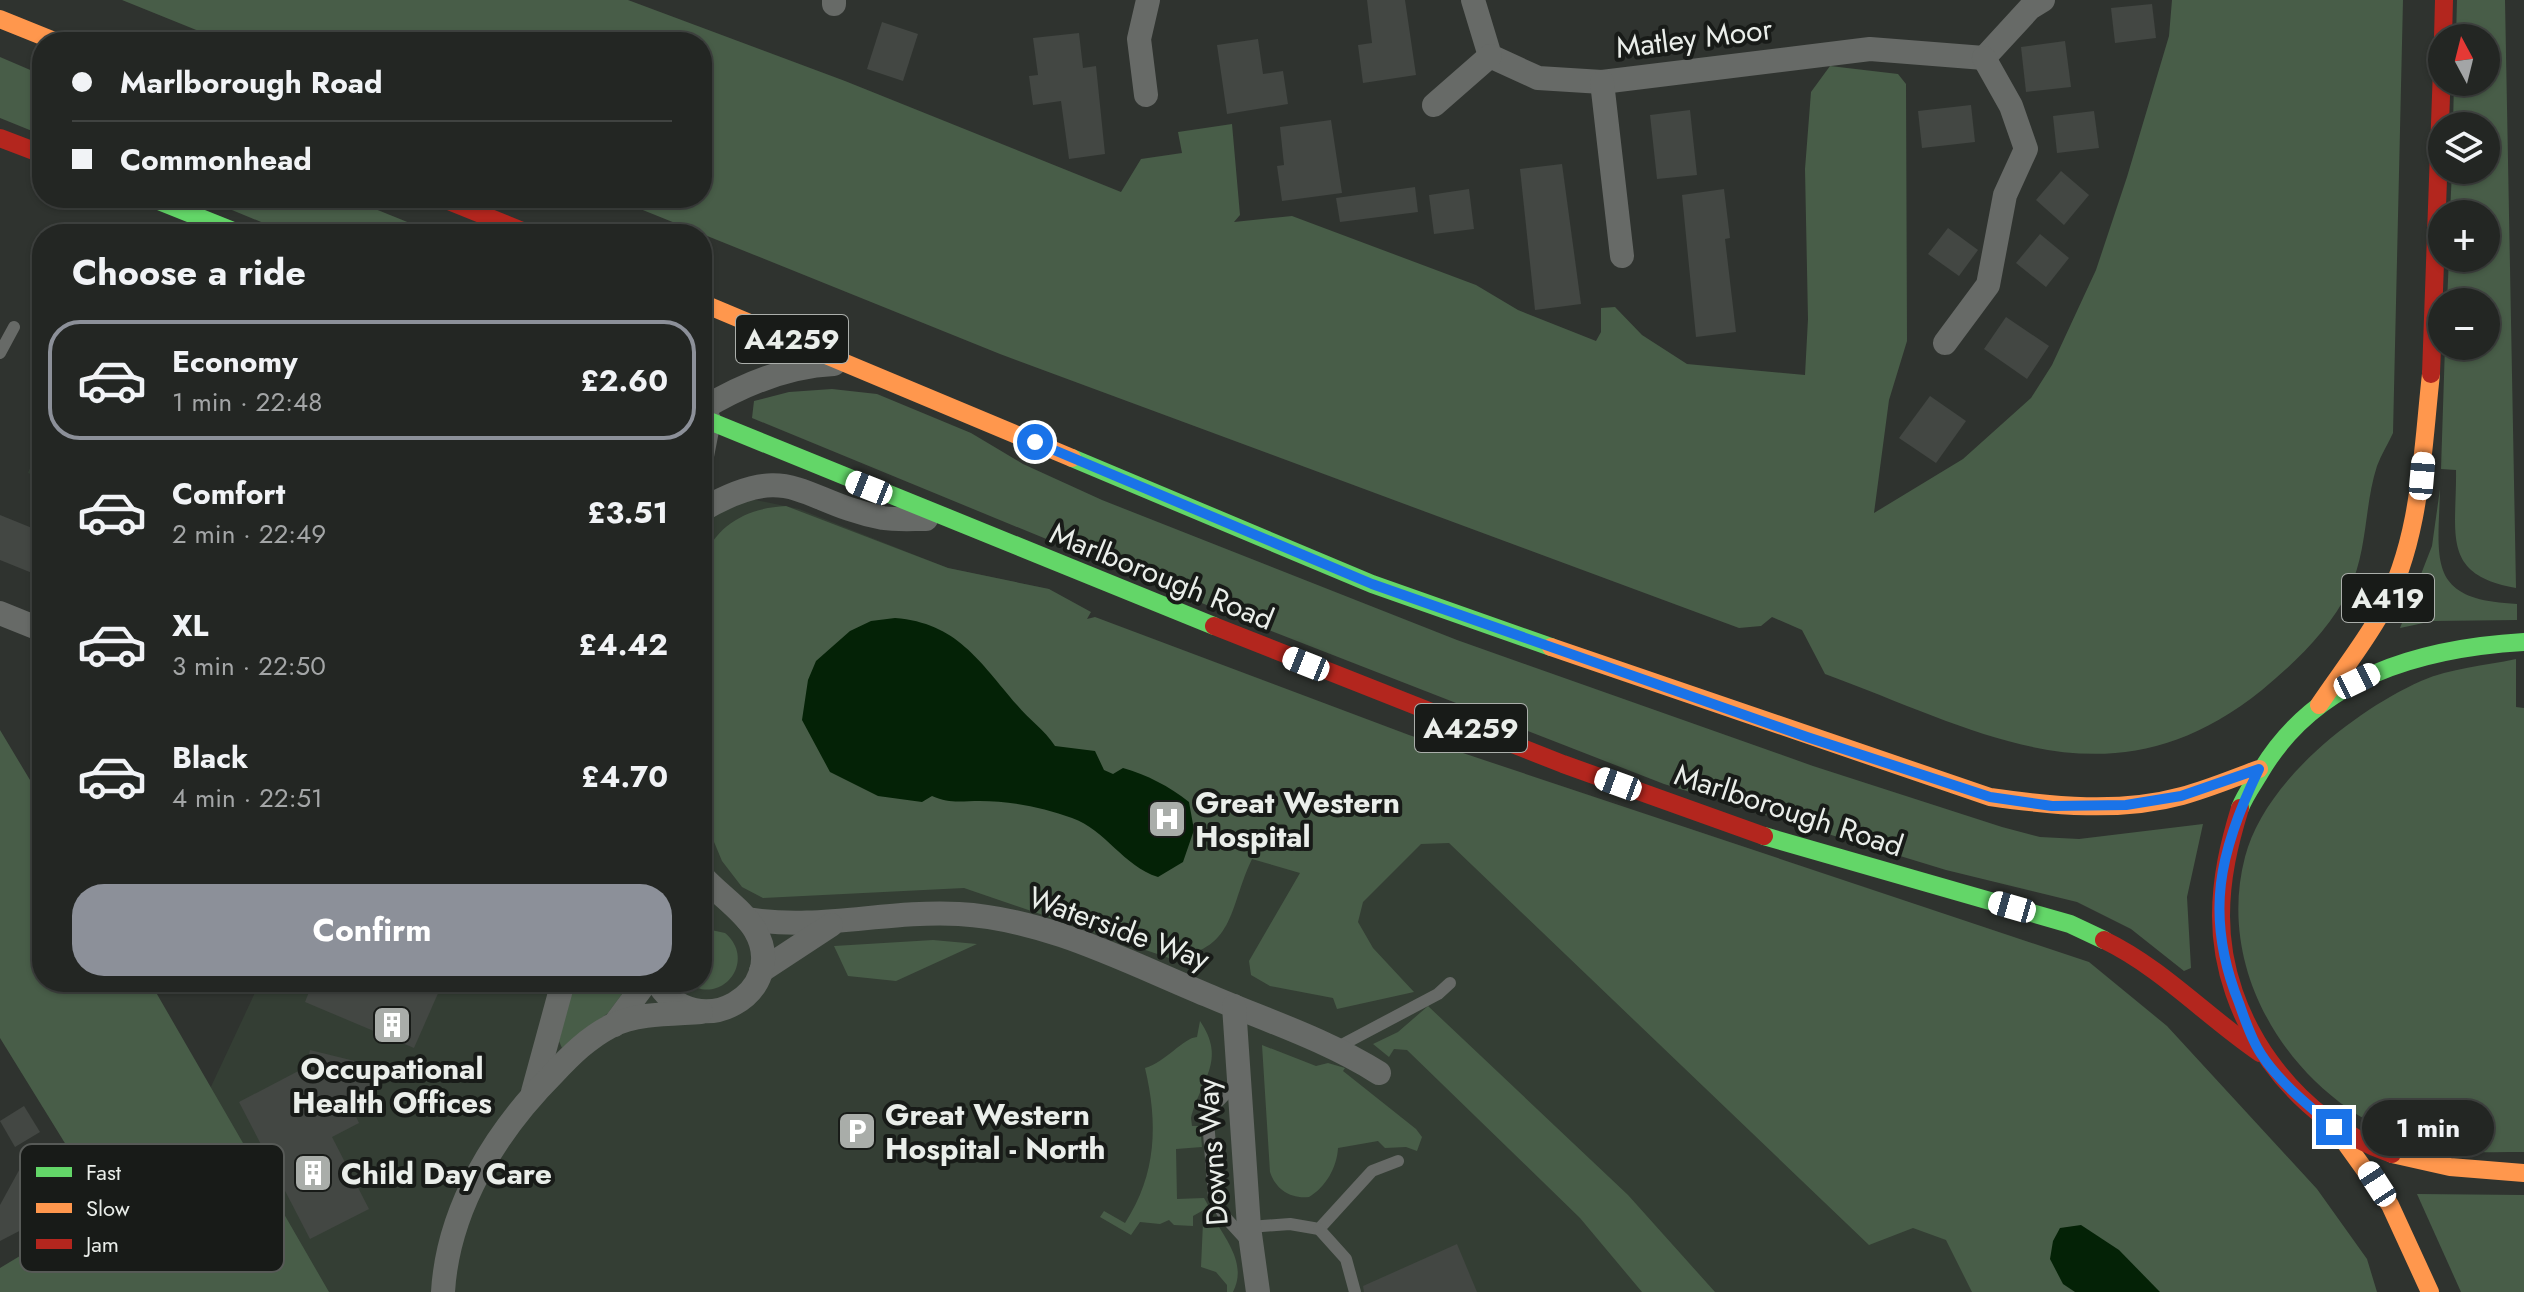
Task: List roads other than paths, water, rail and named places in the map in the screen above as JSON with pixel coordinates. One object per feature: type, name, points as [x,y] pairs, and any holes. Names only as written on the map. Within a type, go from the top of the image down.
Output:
[{"type":"main road","points":[[2443,24],[2444,0]]},
{"type":"main road","points":[[0,19],[32,32]]},
{"type":"main road","name":"A419","points":[[2319,705],[2381,612],[2404,559],[2416,512],[2432,365],[2441,96]]},
{"type":"main road","points":[[0,138],[32,150]]},
{"type":"main road","points":[[175,208],[214,224]]},
{"type":"main road","points":[[466,208],[505,224]]},
{"type":"main road","name":"A4259","points":[[712,307],[1372,584],[1807,737],[1990,797],[2052,806],[2126,805],[2181,796],[2259,769]]},
{"type":"main road","name":"Marlborough Road","points":[[712,414],[948,520],[1563,764],[1755,833],[2070,924],[2140,957],[2217,1024],[2260,1053]]},
{"type":"main road","points":[[2430,1292],[2406,1231],[2365,1166],[2334,1127],[2279,1076],[2260,1053],[2228,974],[2219,917],[2225,855],[2236,820],[2259,769],[2319,705],[2380,670],[2418,655],[2444,649],[2524,642]]},
{"type":"main road","points":[[2334,1127],[2413,1159],[2475,1170],[2524,1173]]},
{"type":"street","points":[[1146,95],[1139,39],[1148,0]]},
{"type":"street","points":[[1434,105],[1490,56],[1473,0]]},
{"type":"street","points":[[1945,343],[1988,285],[2005,195],[2026,149],[2011,106],[1984,58],[2030,8],[2043,0]]},
{"type":"street","name":"Matley Moor","points":[[1490,56],[1538,78],[1602,82],[1870,49],[1984,58]]},
{"type":"street","name":"Matley Moor","points":[[1602,82],[1622,256]]},
{"type":"street","points":[[712,406],[787,370],[851,363]]},
{"type":"street","points":[[712,505],[741,491],[782,484],[883,518],[948,520]]},
{"type":"street","points":[[0,613],[32,626]]},
{"type":"street","points":[[712,886],[759,939],[761,971]]},
{"type":"street","name":"Waterside Way","points":[[712,906],[781,925],[926,914],[1014,922],[1083,943],[1336,1048],[1379,1073]]},
{"type":"street","name":"Waterside Way","points":[[614,1025],[732,1007],[747,995],[761,971],[803,940],[836,922]]},
{"type":"street","points":[[533,1094],[560,992]]},
{"type":"street","points":[[443,1292],[453,1239],[472,1186],[493,1147],[533,1094],[581,1046],[614,1025],[639,992]]},
{"type":"street","points":[[665,992],[670,999],[701,1012]]},
{"type":"street","name":"Downs Way","points":[[1234,1006],[1250,1236],[1258,1292]]},
{"type":"lane","points":[[0,353],[14,327]]},
{"type":"lane","points":[[1336,1048],[1438,994],[1450,983]]},
{"type":"lane","points":[[1240,1079],[1213,1107],[1208,1120],[1214,1197],[1225,1217],[1250,1236],[1290,1224],[1319,1229],[1346,1259],[1355,1292]]},
{"type":"lane","points":[[1319,1229],[1372,1171],[1398,1161]]},
{"type":"place","name":"Great Western Hospital","points":[[1167,819]]},
{"type":"place","name":"Occupational Health Offices","points":[[392,1025]]},
{"type":"place","name":"Great Western Hospital - North","points":[[857,1131]]},
{"type":"place","name":"Child Day Care","points":[[313,1173]]}]
